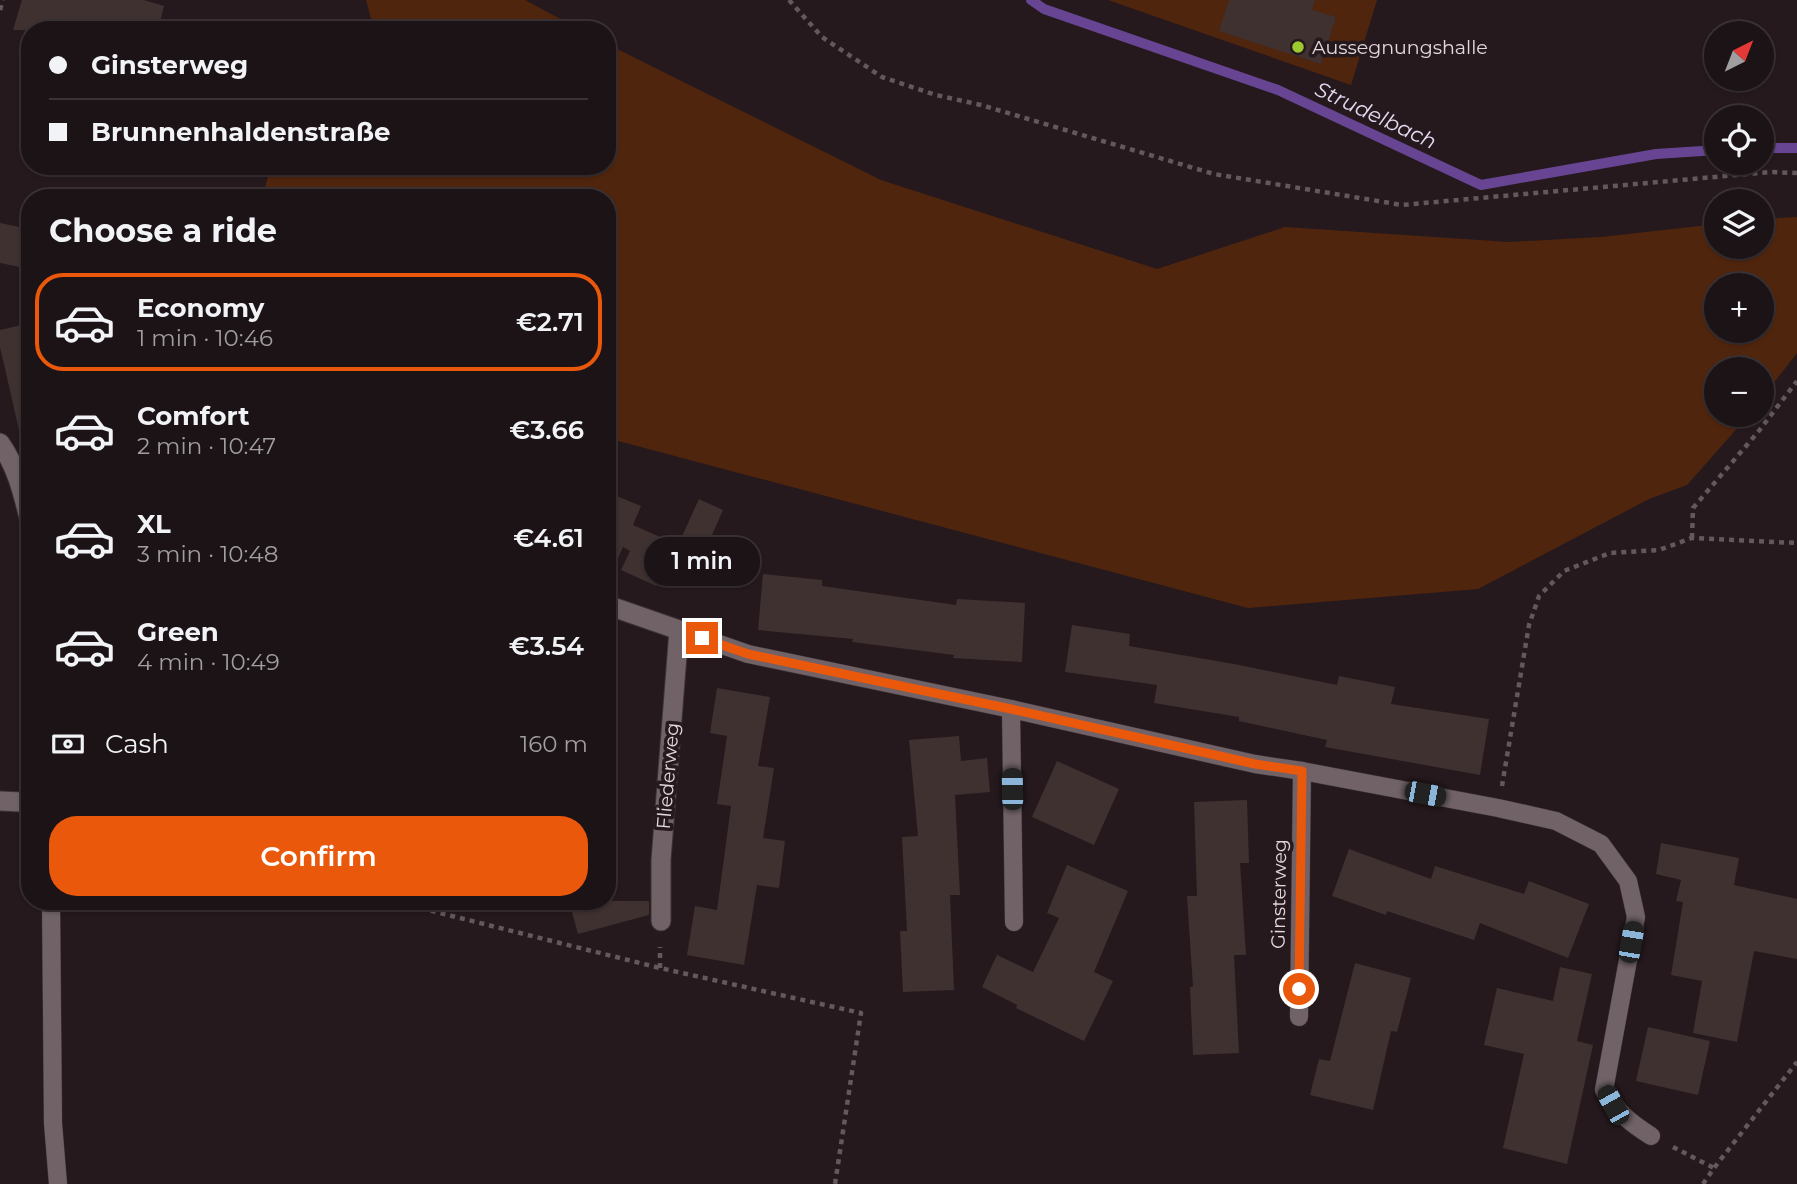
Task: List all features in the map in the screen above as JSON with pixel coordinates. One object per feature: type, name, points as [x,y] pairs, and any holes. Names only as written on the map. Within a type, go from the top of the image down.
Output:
[{"type":"street","points":[[3,451],[21,456]]},
{"type":"street","points":[[3,451],[21,484]]},
{"type":"street","points":[[616,608],[679,630]]},
{"type":"street","name":"Fliederweg","points":[[661,922],[661,860],[679,630]]},
{"type":"street","points":[[0,801],[21,802]]},
{"type":"lane","points":[[679,630],[748,654],[1255,764],[1556,821],[1601,844],[1628,881],[1636,917],[1604,1090],[1613,1105],[1630,1123],[1651,1136]]},
{"type":"lane","points":[[1011,709],[1014,922]]},
{"type":"lane","name":"Ginsterweg","points":[[1299,1017],[1302,771]]},
{"type":"lane","points":[[51,910],[53,1123],[58,1184]]},
{"type":"path","points":[[0,9],[3,0]]},
{"type":"path","points":[[789,0],[822,37],[882,77],[936,95],[981,105],[1214,174],[1402,205],[1770,172],[1797,173]]},
{"type":"path","points":[[1692,538],[1693,508],[1758,432],[1797,381]]},
{"type":"path","points":[[1498,808],[1529,625],[1539,596],[1564,571],[1610,553],[1660,550],[1692,538],[1797,543]]},
{"type":"path","points":[[428,910],[660,968],[861,1013],[835,1184]]},
{"type":"path","points":[[1703,1184],[1797,1062]]},
{"type":"path","points":[[1651,1136],[1714,1168]]},
{"type":"shaded area","points":[[366,0],[525,0],[564,21],[372,21]]},
{"type":"shaded area","points":[[1108,0],[1377,0],[1351,85]]},
{"type":"shaded area","points":[[616,48],[881,180],[1157,269],[1285,227],[1509,242],[1601,237],[1704,225],[1704,259],[1774,259],[1774,218],[1797,217],[1797,353],[1774,383],[1774,357],[1704,357],[1704,427],[1738,427],[1687,485],[1649,499],[1478,589],[1248,608],[616,440],[616,189],[265,189],[268,175],[616,175]]},
{"type":"building","points":[[22,0],[144,0],[164,6],[160,21],[21,21],[21,30],[13,30]]},
{"type":"building","name":"Aussegnungshalle","points":[[1229,0],[1315,0],[1312,10],[1336,17],[1321,64],[1219,31]]},
{"type":"building","points":[[0,223],[21,227],[21,267],[0,263]]},
{"type":"building","points":[[21,325],[21,430],[0,347],[0,330]]},
{"type":"building","points":[[616,496],[641,506],[633,525],[678,545],[699,499],[723,510],[712,535],[746,550],[732,583],[692,565],[687,575],[665,566],[656,586],[621,570],[630,551],[623,547],[616,563]]},
{"type":"building","points":[[763,574],[822,580],[822,586],[956,605],[957,599],[1025,603],[1022,662],[953,658],[954,655],[852,642],[853,639],[758,630]]},
{"type":"building","points":[[1072,625],[1130,634],[1129,646],[1337,685],[1339,676],[1395,687],[1391,704],[1489,719],[1480,775],[1325,747],[1327,740],[1239,721],[1239,717],[1154,703],[1157,685],[1065,672]]},
{"type":"building","points":[[717,688],[770,697],[758,766],[774,768],[763,838],[785,841],[779,888],[757,885],[744,965],[687,955],[695,906],[717,910],[731,806],[717,804],[727,736],[710,733]]},
{"type":"building","points":[[959,736],[961,761],[987,758],[990,792],[955,795],[960,895],[950,895],[954,990],[903,992],[900,931],[907,931],[902,837],[918,836],[909,740]]},
{"type":"building","points":[[1057,761],[1119,789],[1094,845],[1032,817]]},
{"type":"building","points":[[1247,800],[1249,863],[1240,863],[1246,955],[1234,955],[1239,1053],[1193,1055],[1190,987],[1193,987],[1187,896],[1197,896],[1194,802]]},
{"type":"building","points":[[1661,843],[1739,858],[1734,885],[1797,899],[1797,959],[1754,951],[1737,1042],[1693,1033],[1702,981],[1671,975],[1683,902],[1676,901],[1681,880],[1656,874]]},
{"type":"building","points":[[1349,849],[1431,879],[1435,866],[1524,894],[1529,881],[1589,904],[1568,958],[1480,923],[1474,940],[1387,911],[1386,915],[1332,896]]},
{"type":"building","points":[[1067,865],[1128,891],[1094,972],[1113,981],[1084,1041],[1016,1008],[1017,1005],[982,987],[997,955],[1033,972],[1059,918],[1047,913]]},
{"type":"building","points":[[616,901],[649,901],[649,915],[578,934],[571,910],[616,910]]},
{"type":"building","points":[[1355,963],[1411,978],[1397,1032],[1391,1031],[1373,1110],[1310,1095],[1319,1059],[1330,1061]]},
{"type":"building","points":[[1560,967],[1592,974],[1577,1041],[1593,1045],[1567,1164],[1503,1148],[1524,1054],[1484,1045],[1497,988],[1553,1001]]},
{"type":"building","points":[[1648,1027],[1710,1041],[1698,1095],[1636,1081]]},
{"type":"waterway","name":"Strudelbach","points":[[1031,0],[1044,9],[1278,90],[1481,185],[1656,154],[1704,151]]},
{"type":"waterway","name":"Strudelbach","points":[[1774,148],[1797,148]]},
{"type":"place","name":"Aussegnungshalle","points":[[1298,47]]},
{"type":"route","points":[[702,638],[748,654],[1255,764],[1302,771],[1299,989]]}]
